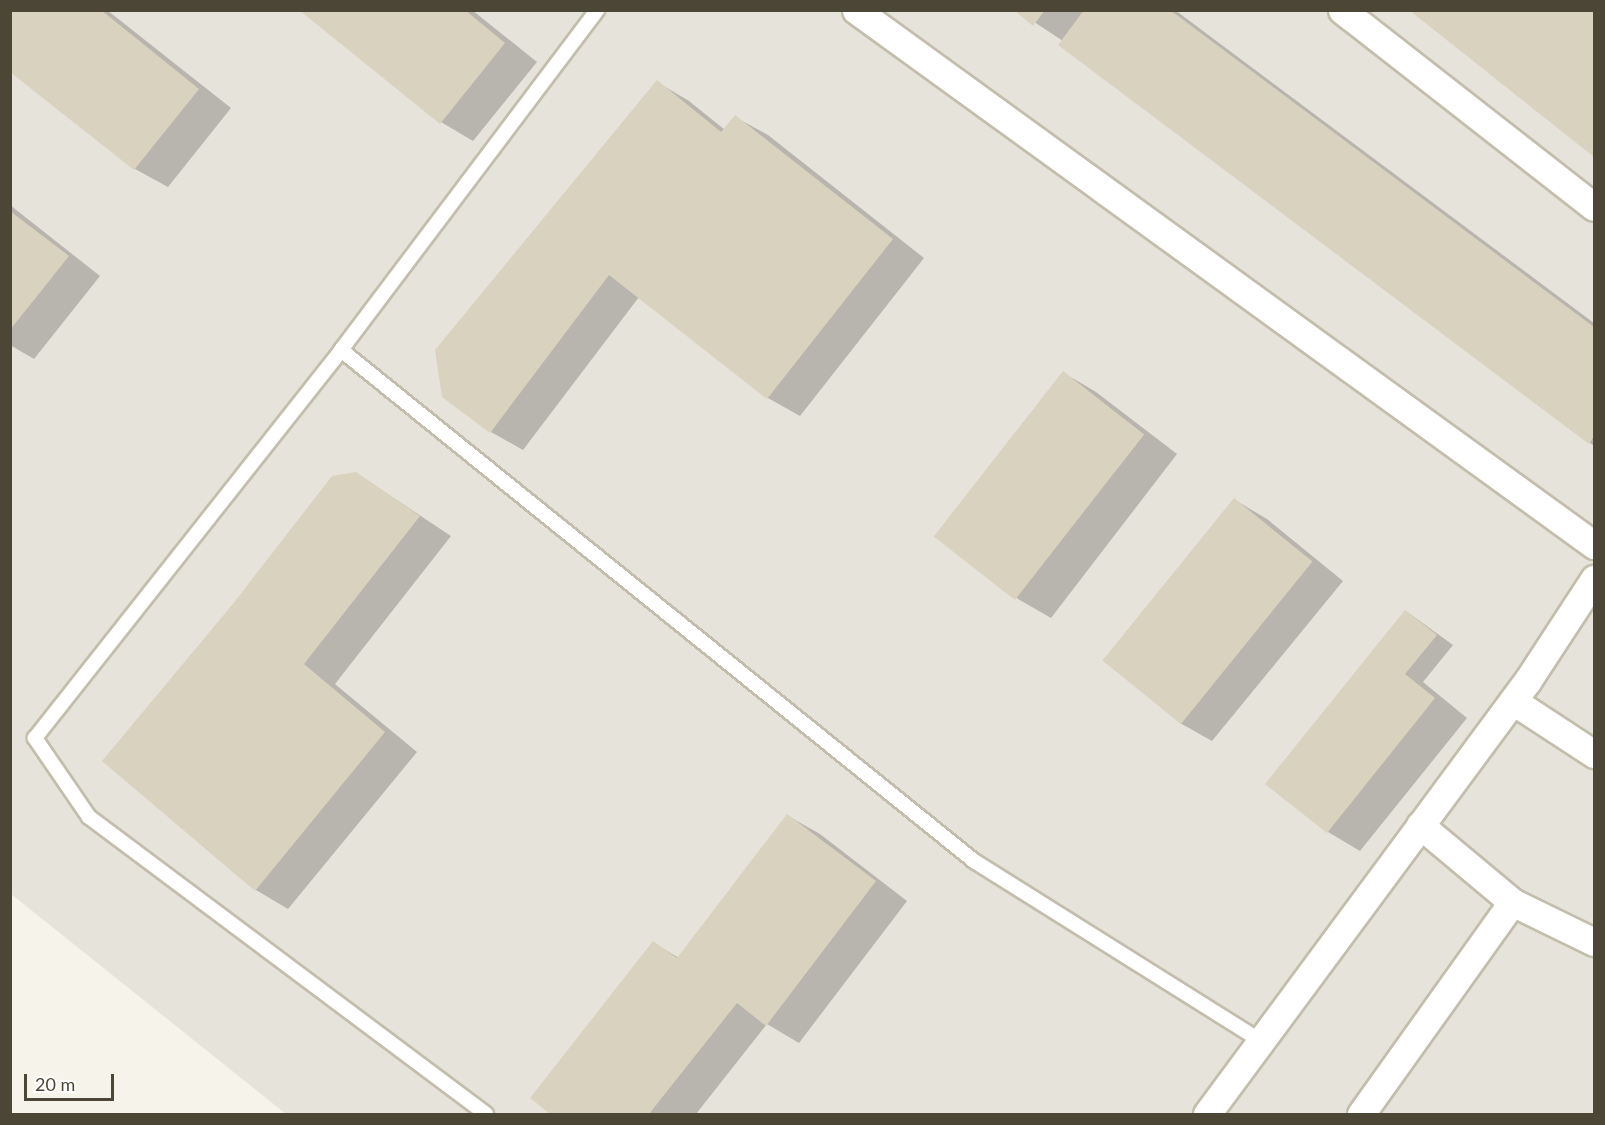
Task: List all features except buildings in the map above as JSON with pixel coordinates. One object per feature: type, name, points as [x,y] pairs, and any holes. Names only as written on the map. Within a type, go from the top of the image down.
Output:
[{"type":"street","points":[[856,10],[1594,545]]},
{"type":"street","points":[[1342,10],[1594,207]]},
{"type":"street","points":[[1207,1114],[1513,701],[1594,579]]},
{"type":"street","points":[[1513,701],[1594,754]]},
{"type":"street","points":[[1420,825],[1512,902],[1594,942]]},
{"type":"street","points":[[1361,1114],[1512,902]]},
{"type":"lane","points":[[486,1114],[89,817],[34,738],[340,350],[597,10]]},
{"type":"lane","points":[[340,350],[974,861],[1261,1041]]},
{"type":"shaded area","points":[[10,11],[1594,11],[1594,1114],[286,1114],[11,894]]}]
